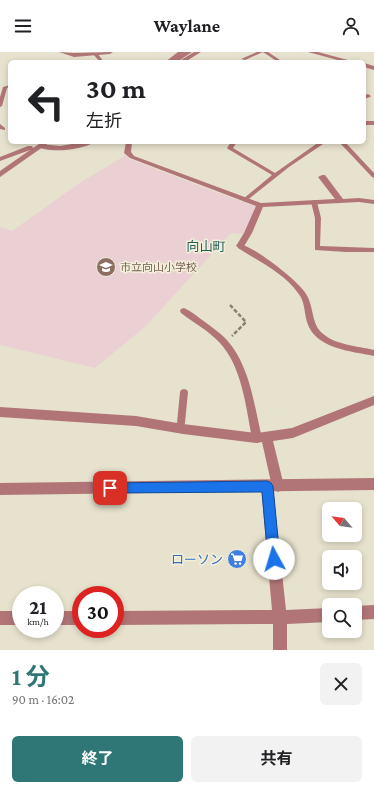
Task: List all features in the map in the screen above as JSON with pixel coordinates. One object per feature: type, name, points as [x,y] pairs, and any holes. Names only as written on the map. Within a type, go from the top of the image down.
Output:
[{"type":"street","points":[[62,52],[74,55],[110,52]]},
{"type":"street","points":[[171,60],[182,52]]},
{"type":"street","points":[[176,60],[189,52]]},
{"type":"street","points":[[184,60],[198,52]]},
{"type":"street","points":[[311,52],[344,60]]},
{"type":"street","points":[[0,175],[42,144]]},
{"type":"street","points":[[0,159],[42,144],[56,149],[66,149],[84,144]]},
{"type":"street","points":[[129,144],[128,153],[132,157],[260,205],[359,200],[374,202]]},
{"type":"street","points":[[322,177],[341,201]]},
{"type":"street","points":[[240,246],[248,233],[260,205]]},
{"type":"street","points":[[0,412],[136,421],[179,428],[262,437],[293,433],[374,400]]},
{"type":"street","points":[[262,437],[272,486],[280,617],[280,650]]},
{"type":"street","points":[[0,489],[374,484]]},
{"type":"street","points":[[362,613],[374,612]]},
{"type":"street","points":[[124,618],[322,615]]},
{"type":"street","points":[[0,618],[12,618]]},
{"type":"lane","points":[[243,59],[261,52]]},
{"type":"lane","points":[[265,52],[278,60]]},
{"type":"lane","points":[[95,54],[100,60]]},
{"type":"lane","points":[[0,106],[5,87],[8,86]]},
{"type":"lane","points":[[232,144],[230,148],[275,175]]},
{"type":"lane","points":[[245,200],[275,175],[320,144]]},
{"type":"lane","points":[[344,144],[374,176]]},
{"type":"lane","points":[[314,202],[318,224],[317,248],[374,250]]},
{"type":"lane","points":[[240,246],[283,275],[299,289],[306,300],[312,328],[322,339],[374,353]]},
{"type":"lane","points":[[184,311],[224,343],[232,354],[240,371],[262,437]]},
{"type":"lane","points":[[179,428],[181,423],[184,392]]},
{"type":"path","points":[[224,343],[246,322],[230,305]]},
{"type":"shaded area","points":[[126,155],[130,159],[258,207],[243,234],[231,233],[145,327],[95,368],[0,345],[0,227],[12,231],[78,184]]},
{"type":"place","name":"市立向山小学校","points":[[106,267]]},
{"type":"place","name":"ローソン","points":[[237,559]]},
{"type":"district","name":"向山町","points":[[206,246]]},
{"type":"route","points":[[110,488],[267,486],[274,559]]}]
